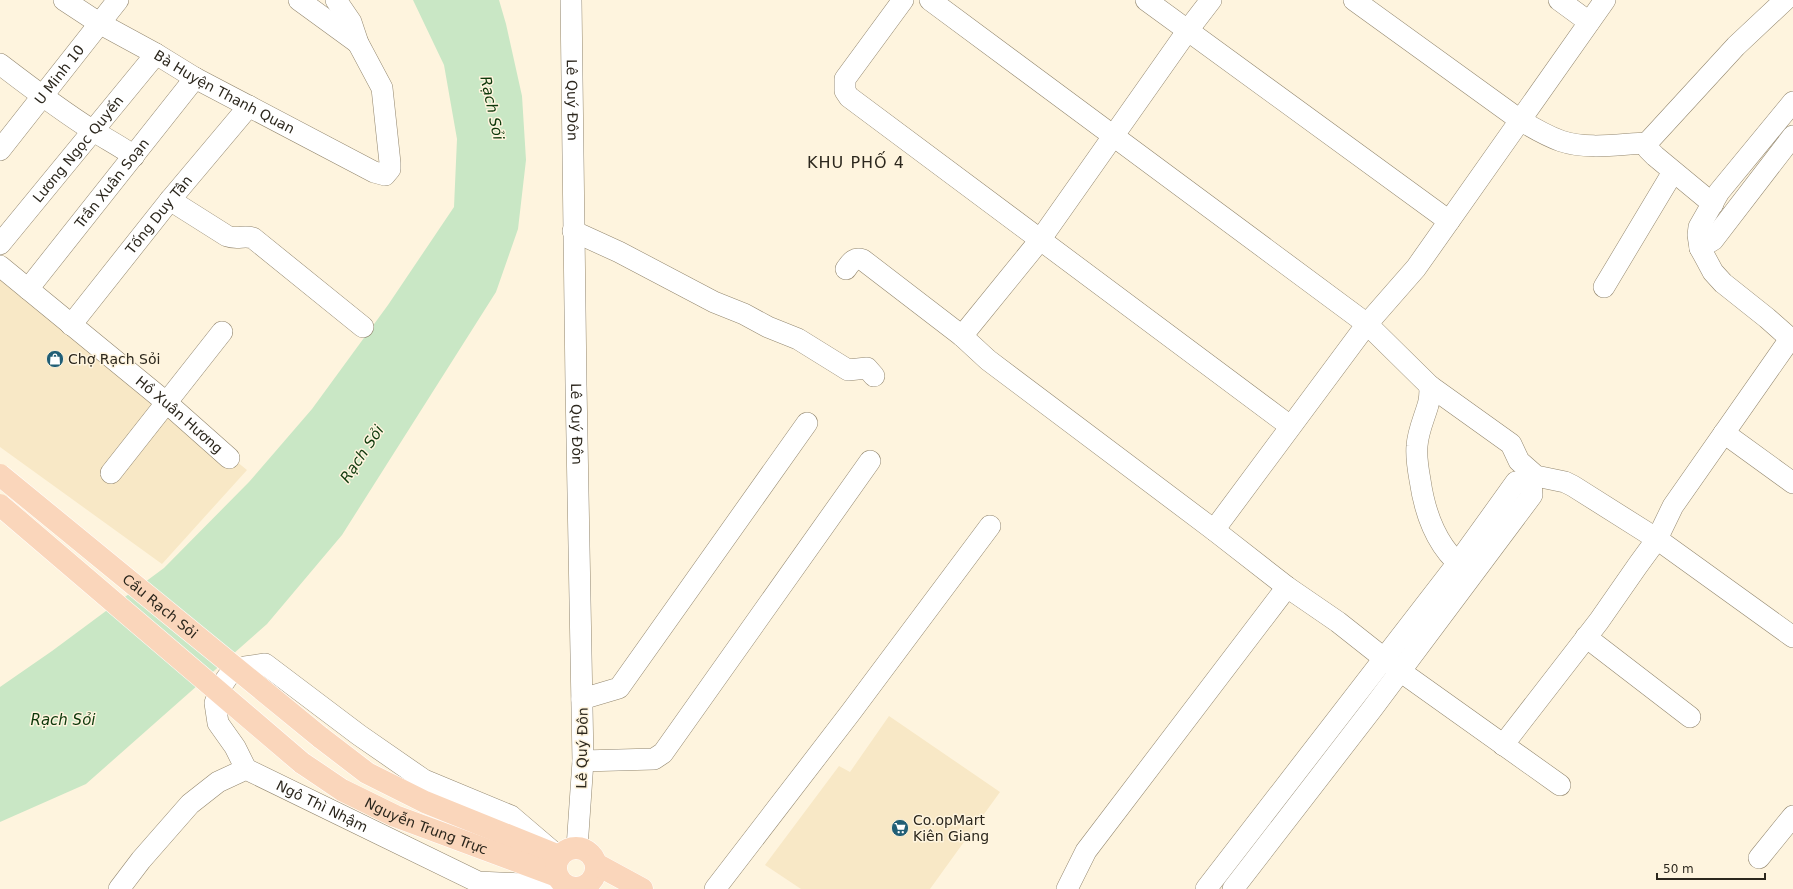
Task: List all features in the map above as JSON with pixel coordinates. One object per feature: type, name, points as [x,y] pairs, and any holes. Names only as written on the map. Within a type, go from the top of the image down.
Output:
[{"type":"main road","name":"Cầu Rạch Sỏi","points":[[0,475],[320,737]]},
{"type":"main road","name":"Cầu Rạch Sỏi","points":[[0,505],[302,763]]},
{"type":"main road","name":"Nguyễn Trung Trực","points":[[320,737],[368,773],[572,874]]},
{"type":"main road","name":"Nguyễn Trung Trực","points":[[302,763],[342,790],[395,816],[572,874]]},
{"type":"main road","points":[[572,874],[594,877],[596,864],[642,889]]},
{"type":"street","name":"Bà Huyện Thanh Quan","points":[[64,0],[99,23],[156,54],[195,78],[374,172],[383,175],[388,173],[390,169],[382,88],[358,43]]},
{"type":"street","name":"U Minh 10","points":[[0,150],[118,0]]},
{"type":"street","points":[[299,0],[358,43]]},
{"type":"street","points":[[336,0],[351,22],[358,43]]},
{"type":"street","name":"Lê Quý Đôn","points":[[571,0],[573,232],[583,760],[572,874]]},
{"type":"street","points":[[903,0],[845,79],[845,91],[848,97],[1290,426]]},
{"type":"street","points":[[930,0],[1367,324],[1430,386],[1511,444],[1519,461],[1533,480],[1532,496],[1465,569],[1392,665],[1233,889]]},
{"type":"street","points":[[1146,0],[1449,221]]},
{"type":"street","points":[[962,336],[1040,240],[1188,30],[1211,0]]},
{"type":"street","points":[[1354,0],[1520,120],[1545,135],[1562,142],[1581,146],[1647,143],[1736,46],[1785,0]]},
{"type":"street","points":[[1559,0],[1589,22]]},
{"type":"street","points":[[1214,530],[1367,324],[1416,268],[1605,0]]},
{"type":"street","name":"Lương Ngọc Quyến","points":[[0,244],[156,54]]},
{"type":"street","points":[[0,64],[42,96],[134,156]]},
{"type":"street","name":"Trần Xuân Soạn","points":[[28,289],[195,78]]},
{"type":"street","points":[[1503,745],[1586,637],[1656,539],[1673,506],[1791,340],[1767,318],[1723,283],[1713,272],[1700,248],[1699,227],[1719,192],[1793,102]]},
{"type":"street","name":"Tống Duy Tân","points":[[71,325],[170,200],[250,106]]},
{"type":"street","points":[[1700,248],[1713,240],[1793,136]]},
{"type":"street","points":[[1647,143],[1648,149],[1712,204]]},
{"type":"street","points":[[1604,287],[1673,172]]},
{"type":"street","points":[[170,200],[226,236],[234,239],[246,236],[253,238],[363,327]]},
{"type":"street","points":[[573,232],[619,252],[714,302],[798,339],[848,370],[867,368],[874,376]]},
{"type":"street","points":[[846,269],[853,260],[858,258],[863,260],[962,336],[988,360],[1288,587],[1338,622],[1392,665],[1560,786]]},
{"type":"street","name":"Hồ Xuân Hương","points":[[0,266],[167,403],[229,458]]},
{"type":"street","points":[[111,473],[222,332]]},
{"type":"street","points":[[1430,386],[1429,403],[1419,430],[1417,447],[1422,495],[1429,520],[1435,533],[1465,569]]},
{"type":"street","points":[[582,699],[619,688],[808,423]]},
{"type":"street","points":[[1724,433],[1793,483]]},
{"type":"street","points":[[583,760],[654,759],[658,758],[663,753],[870,460]]},
{"type":"street","points":[[1533,480],[1565,482],[1573,486],[1656,539],[1793,637]]},
{"type":"street","points":[[715,889],[856,705],[990,526]]},
{"type":"street","points":[[1066,889],[1086,851],[1288,587]]},
{"type":"street","points":[[1586,637],[1690,717]]},
{"type":"street","points":[[119,889],[141,860],[190,804],[218,782],[246,769],[235,747],[218,723],[215,703],[222,685],[231,672],[245,667],[265,664],[359,735],[424,780],[511,816],[572,874]]},
{"type":"street","points":[[1206,889],[1392,665]]},
{"type":"street","name":"Ngô Thì Nhậm","points":[[246,769],[476,886],[572,874]]},
{"type":"street","points":[[1759,858],[1793,816]]},
{"type":"shaded area","name":"Chợ Rạch Sỏi","points":[[0,270],[247,470],[162,564],[0,447]]},
{"type":"shaded area","points":[[889,716],[1000,792],[930,889],[801,889],[765,865],[839,766],[850,772]]},
{"type":"water","name":"Rạch Sỏi","points":[[413,0],[499,0],[506,24],[522,96],[526,160],[518,229],[496,292],[342,535],[267,624],[86,784],[0,822],[0,687],[52,651],[164,568],[249,482],[312,409],[388,305],[454,207],[457,139],[444,65]]},
{"type":"place","name":"Chợ Rạch Sỏi","points":[[55,359]]},
{"type":"place","name":"Co.opMart Kiên Giang","points":[[900,828]]},
{"type":"district","name":"KHU PHỐ 4","points":[[856,162]]}]
